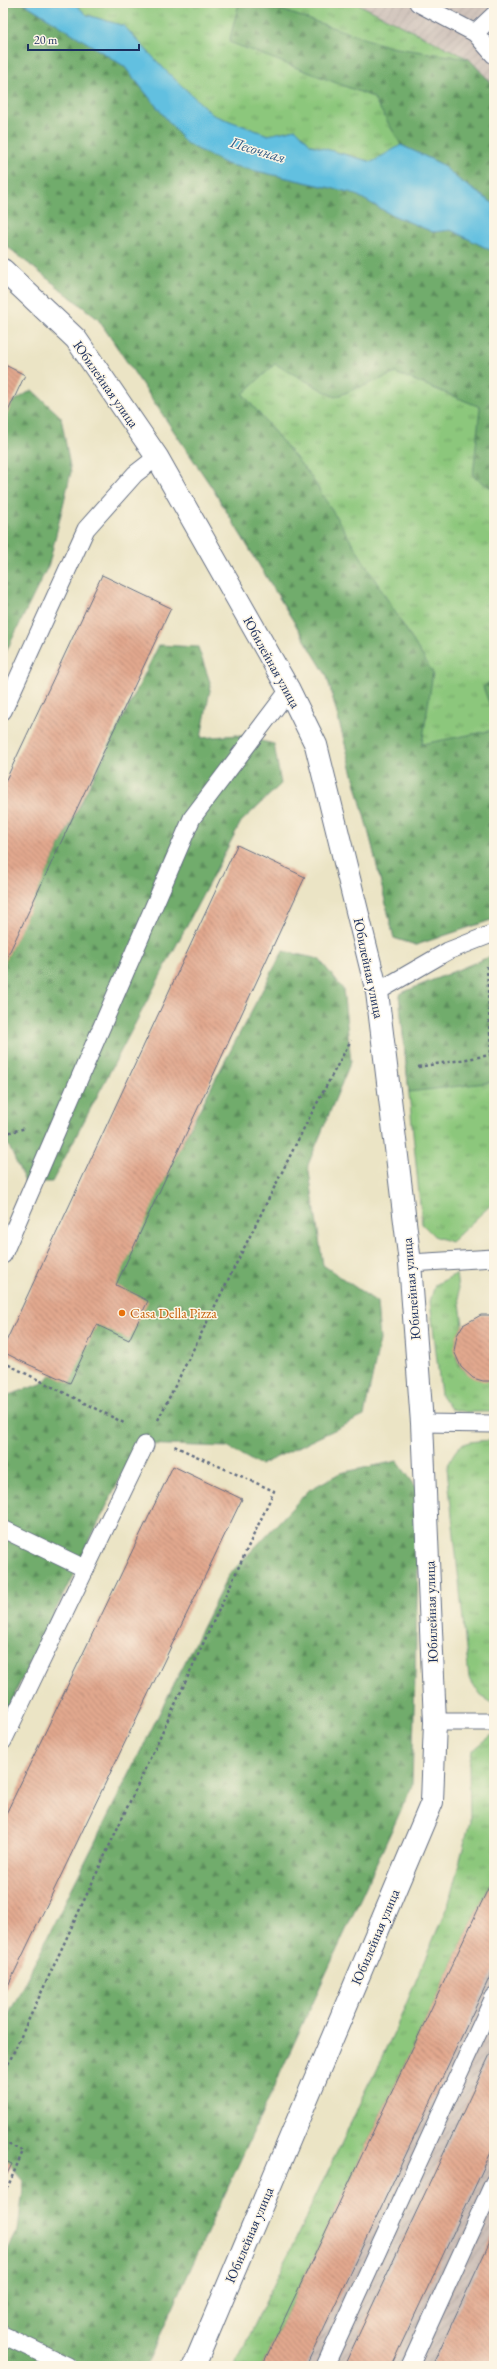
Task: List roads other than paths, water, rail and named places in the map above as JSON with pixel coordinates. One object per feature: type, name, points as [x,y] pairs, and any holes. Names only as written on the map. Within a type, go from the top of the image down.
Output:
[{"type":"street","name":"Юбилейная улица","points":[[3,270],[76,339],[157,457],[289,690],[316,745],[377,992],[410,1263],[422,1423],[435,1722],[432,1802],[194,2366]]},
{"type":"lane","points":[[418,3],[475,33],[494,55]]},
{"type":"lane","points":[[475,33],[494,15]]},
{"type":"lane","points":[[3,711],[86,529],[135,474],[157,457]]},
{"type":"lane","points":[[3,1255],[192,818],[289,690]]},
{"type":"lane","points":[[377,992],[448,951],[490,935]]},
{"type":"lane","points":[[410,1263],[453,1258],[494,1258]]},
{"type":"lane","points":[[422,1423],[494,1424]]},
{"type":"lane","points":[[3,1741],[84,1568],[145,1445]]},
{"type":"lane","points":[[3,1529],[84,1568]]},
{"type":"lane","points":[[435,1722],[494,1722]]},
{"type":"lane","points":[[325,2366],[494,1998]]},
{"type":"lane","points":[[410,2366],[494,2182]]},
{"type":"lane","points":[[3,2334],[68,2366]]},
{"type":"water","name":"Песочная","points":[[24,3],[74,3],[87,15],[124,26],[166,71],[213,115],[268,135],[296,129],[311,145],[372,162],[401,145],[441,164],[459,180],[494,204],[494,252],[451,230],[433,232],[390,214],[353,193],[226,164],[186,143],[124,66]]},
{"type":"place","name":"Casa Della Pizza","points":[[122,1313]]}]
